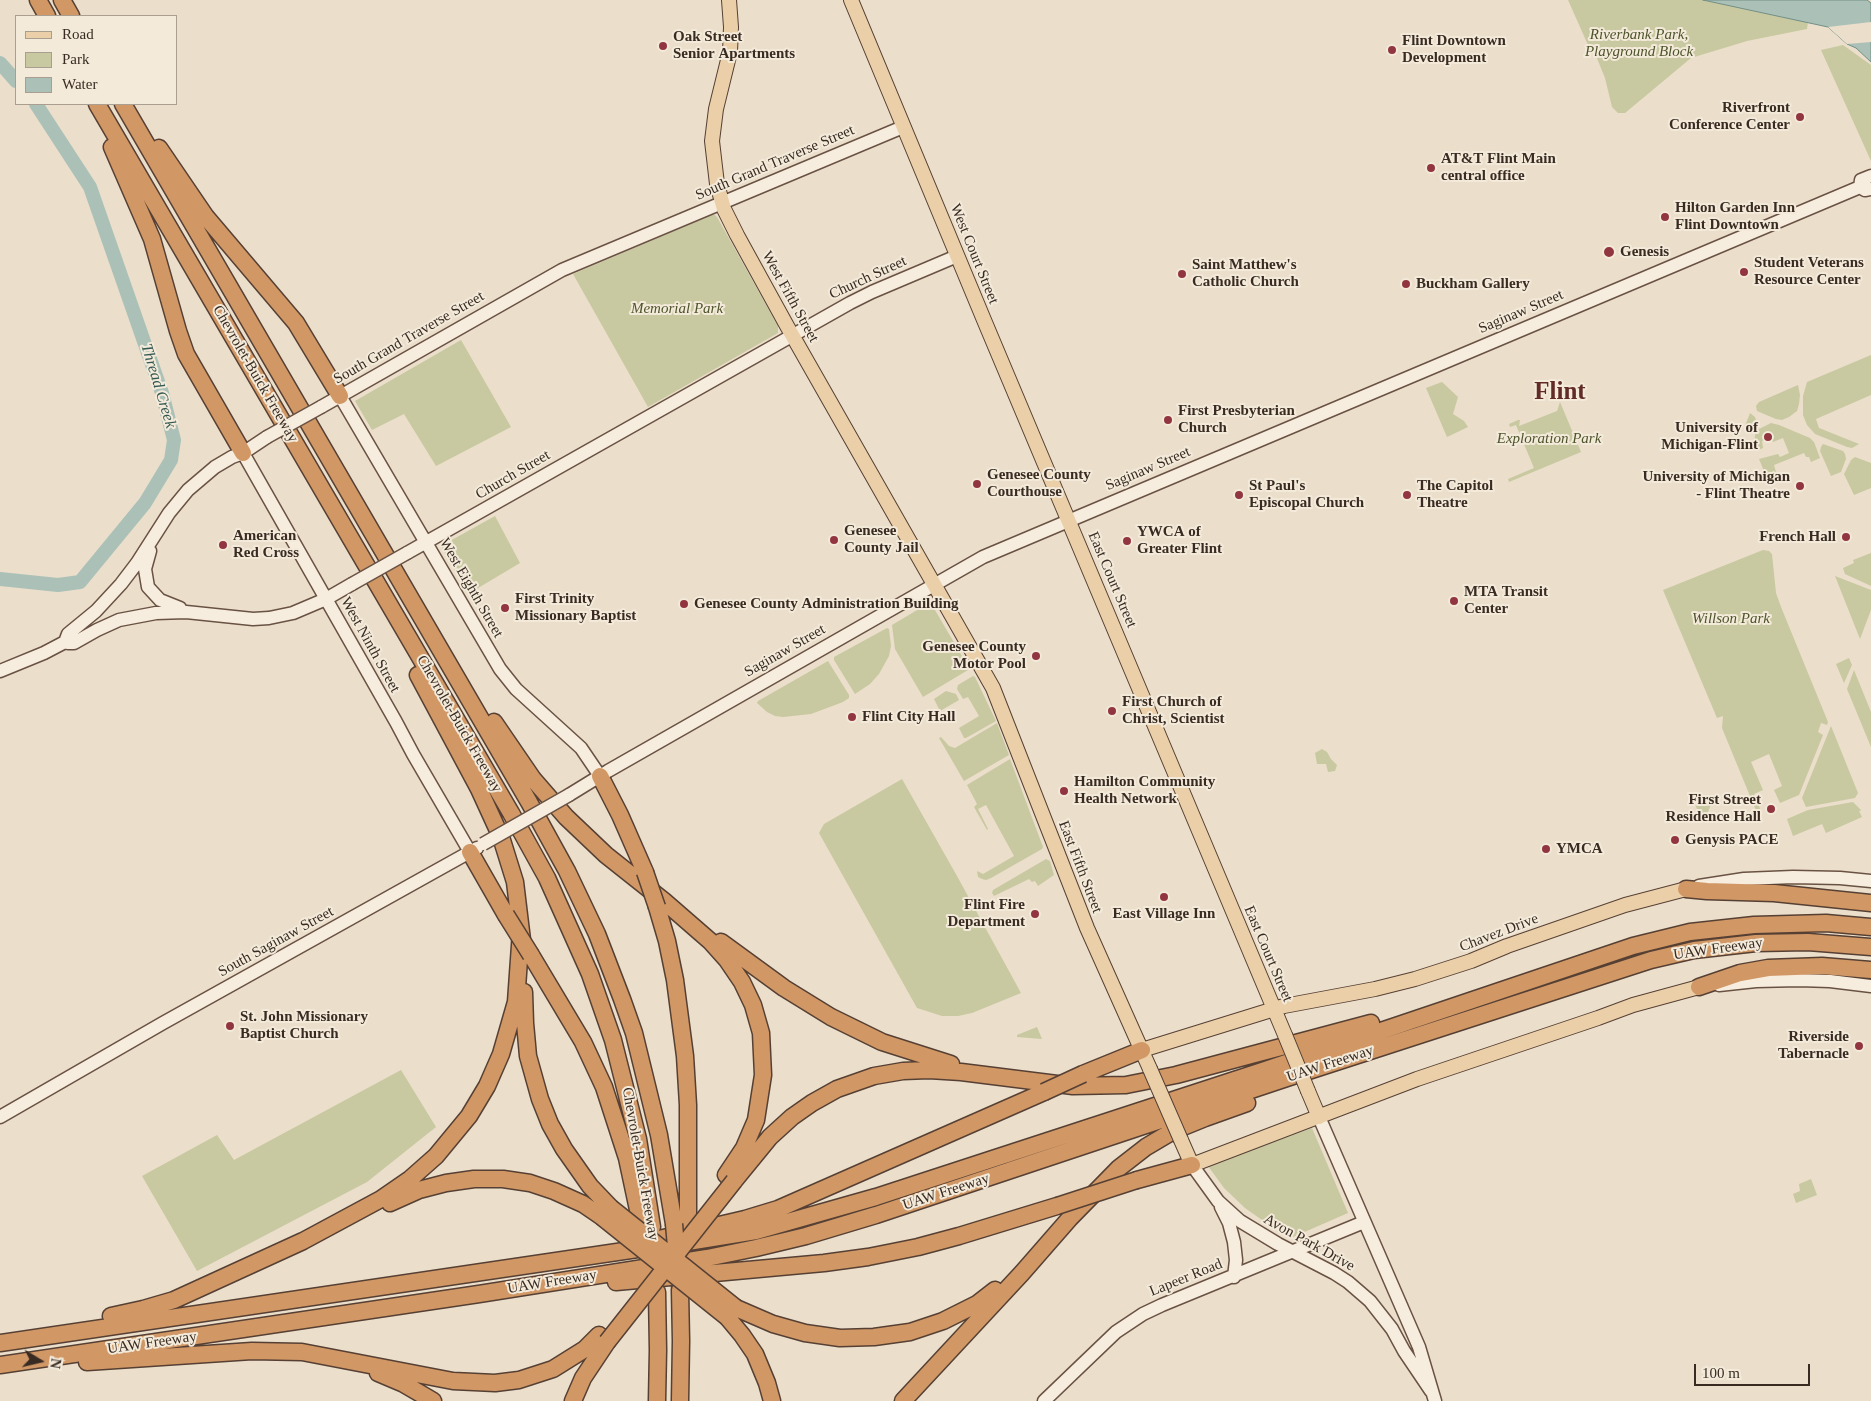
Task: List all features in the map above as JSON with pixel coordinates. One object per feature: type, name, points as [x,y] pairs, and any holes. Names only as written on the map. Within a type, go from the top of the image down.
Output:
[{"type":"highway","points":[[38,0],[47,15]]},
{"type":"highway","points":[[62,0],[70,15]]},
{"type":"highway","points":[[93,105],[152,240],[186,354],[243,453]]},
{"type":"highway","name":"Chevrolet-Buick Freeway","points":[[98,105],[519,827],[547,878],[571,929],[602,1006],[623,1073],[638,1139],[653,1292],[658,1381],[656,1401]]},
{"type":"highway","points":[[125,105],[176,171],[206,217],[296,323],[340,396]]},
{"type":"highway","name":"Chevrolet-Buick Freeway","points":[[125,105],[550,838],[597,934],[622,999],[644,1069],[681,1221]]},
{"type":"highway","points":[[355,545],[419,677],[498,830],[507,852],[515,882],[521,931],[526,1039],[535,1085],[550,1124],[564,1149],[607,1213]]},
{"type":"highway","points":[[435,639],[529,773],[555,805],[660,904],[710,941],[736,971],[753,1005],[761,1033],[763,1075],[756,1120],[730,1178]]},
{"type":"highway","points":[[600,776],[620,815],[660,904],[675,980],[685,1056],[688,1105],[681,1221],[687,1336],[680,1397]]},
{"type":"highway","points":[[477,848],[506,915],[579,1036],[604,1087],[647,1227]]},
{"type":"highway","points":[[1686,889],[1774,893],[1871,904]]},
{"type":"highway","points":[[660,904],[816,1009],[848,1026],[882,1042],[930,1059],[1041,1087]]},
{"type":"highway","name":"UAW Freeway","points":[[0,1342],[756,1231],[820,1214],[1044,1144],[1632,946],[1690,932],[1730,927],[1826,923],[1871,927]]},
{"type":"highway","points":[[303,1242],[367,1208],[410,1179],[436,1156],[469,1116],[491,1078],[508,1036],[518,986],[521,931]]},
{"type":"highway","name":"UAW Freeway","points":[[0,1367],[707,1258],[806,1236],[876,1215],[1630,966],[1694,950],[1736,945],[1830,942],[1871,946]]},
{"type":"highway","points":[[1699,987],[1740,973],[1776,967],[1822,966],[1871,970]]},
{"type":"highway","points":[[573,1401],[603,1339],[730,1178],[782,1124],[812,1103],[848,1084],[889,1074],[929,1070],[961,1072],[1041,1087],[1105,1087],[1148,1082],[1497,991]]},
{"type":"highway","points":[[0,1342],[174,1300],[418,1190],[474,1179],[503,1179],[542,1187],[607,1213],[732,1312],[773,1324],[840,1338],[874,1338],[910,1332],[961,1313],[990,1294],[1070,1218],[1119,1168],[1146,1147],[1174,1131],[1204,1118],[1359,1063],[1476,1017]]},
{"type":"highway","points":[[580,1257],[716,1227],[778,1209],[1041,1087],[1083,1074],[1142,1050]]},
{"type":"highway","points":[[479,1294],[754,1270],[868,1257],[959,1236],[1192,1164]]},
{"type":"highway","points":[[903,1401],[1022,1273],[1070,1218]]},
{"type":"highway","points":[[732,1312],[742,1334],[755,1354],[772,1401]]},
{"type":"highway","points":[[0,1367],[252,1351],[302,1352],[453,1381],[495,1383],[520,1380],[553,1369],[603,1339]]},
{"type":"highway","points":[[302,1352],[370,1370],[404,1384],[433,1401]]},
{"type":"main road","name":"West Fifth Street","points":[[729,0],[732,27],[730,52],[717,103],[712,142],[714,168],[722,203],[732,227],[792,335],[934,584]]},
{"type":"main road","name":"West Court Street","points":[[851,0],[1069,520]]},
{"type":"main road","name":"South Grand Traverse Street","points":[[0,671],[39,656],[65,642],[68,634],[96,611],[121,584],[172,508],[194,484],[215,467],[243,453],[267,437],[562,270],[903,126]]},
{"type":"main road","points":[[1865,188],[1861,180],[1871,176]]},
{"type":"main road","name":"Saginaw Street","points":[[569,795],[983,556],[1794,214],[1865,188]]},
{"type":"main road","name":"Church Street","points":[[65,642],[68,644],[74,643],[103,627],[131,617],[156,613],[186,612],[260,619],[293,613],[326,599],[792,335],[872,292],[957,256]]},
{"type":"main road","name":"West Eighth Street","points":[[340,396],[504,675],[520,694],[580,748],[600,776]]},
{"type":"main road","name":"West Ninth Street","points":[[243,453],[412,754],[477,848]]},
{"type":"main road","name":"East Court Street","points":[[1069,520],[1319,1117],[1415,1337],[1433,1396]]},
{"type":"main road","points":[[151,541],[145,569],[148,587],[160,600],[186,612]]},
{"type":"main road","name":"East Fifth Street","points":[[934,584],[999,701],[1108,978],[1192,1164]]},
{"type":"main road","name":"South Saginaw Street","points":[[0,1117],[569,795]]},
{"type":"main road","name":"Chavez Drive","points":[[1142,1050],[1274,1009],[1381,988],[1415,979],[1471,961],[1507,946],[1625,905],[1686,889],[1726,881],[1767,878],[1821,877],[1871,881]]},
{"type":"main road","points":[[1234,1276],[1236,1260],[1229,1223],[1218,1200],[1192,1164],[1416,1079],[1633,1005],[1699,987],[1784,980],[1830,981],[1871,986]]},
{"type":"main road","name":"Avon Park Drive","points":[[1218,1200],[1240,1221],[1253,1230],[1334,1273],[1360,1292],[1383,1317],[1433,1396]]},
{"type":"main road","name":"Lapeer Road","points":[[1044,1401],[1116,1332],[1128,1323],[1162,1304],[1364,1222]]},
{"type":"main road","points":[[1400,1343],[1415,1337]]},
{"type":"green space","name":"Riverbank Park, Playground Block","points":[[1568,0],[1703,0],[1808,22],[1807,29],[1747,41],[1691,58],[1625,113],[1618,113],[1612,107],[1605,78],[1594,51],[1588,45]]},
{"type":"green space","points":[[1843,45],[1871,65],[1871,161],[1821,50]]},
{"type":"green space","name":"Memorial Park","points":[[712,215],[717,217],[778,326],[778,333],[648,407],[573,274]]},
{"type":"green space","points":[[461,340],[511,427],[436,466],[404,414],[372,430],[355,401]]},
{"type":"green space","points":[[1871,355],[1871,395],[1816,419],[1819,428],[1859,444],[1852,448],[1847,447],[1815,434],[1807,425],[1803,415],[1803,396],[1807,382]]},
{"type":"green space","points":[[1442,382],[1458,397],[1453,414],[1464,421],[1468,427],[1447,437],[1426,388]]},
{"type":"green space","points":[[1798,385],[1799,404],[1797,411],[1789,417],[1782,420],[1776,419],[1757,411],[1756,406],[1759,402]]},
{"type":"green space","name":"Exploration Park","points":[[1560,402],[1581,452],[1509,482],[1508,479],[1534,468],[1516,425],[1510,427],[1509,424],[1520,420],[1519,426],[1557,411]]},
{"type":"green space","points":[[1750,413],[1755,417],[1757,424],[1754,431],[1748,434],[1745,426]]},
{"type":"green space","points":[[1771,423],[1810,438],[1814,442],[1820,458],[1811,462],[1804,453],[1774,465],[1778,479],[1769,483],[1759,459],[1778,454],[1780,457],[1789,453],[1783,438],[1773,442],[1770,438],[1762,441],[1763,448],[1756,451],[1754,447],[1755,435],[1759,429]]},
{"type":"green space","points":[[1823,444],[1843,451],[1845,454],[1846,459],[1841,472],[1831,476],[1820,451]]},
{"type":"green space","points":[[1855,457],[1871,463],[1871,488],[1854,495],[1844,474],[1851,460]]},
{"type":"green space","points":[[495,516],[520,563],[468,594],[441,546]]},
{"type":"green space","name":"Willson Park","points":[[1763,550],[1769,551],[1772,554],[1776,593],[1828,722],[1827,725],[1821,723],[1818,732],[1823,735],[1799,795],[1780,803],[1774,790],[1782,786],[1769,754],[1751,762],[1763,790],[1754,794],[1761,811],[1757,813],[1722,728],[1723,716],[1717,718],[1663,590]]},
{"type":"green space","points":[[1871,553],[1871,586],[1845,574],[1843,568],[1854,563],[1853,560]]},
{"type":"green space","points":[[1835,576],[1871,590],[1871,610],[1860,639]]},
{"type":"green space","points":[[929,603],[932,605],[969,668],[923,697],[895,649],[892,625]]},
{"type":"green space","points":[[887,628],[889,629],[891,646],[889,656],[879,674],[870,684],[855,694],[834,657]]},
{"type":"green space","points":[[1849,658],[1852,665],[1844,683],[1836,664]]},
{"type":"green space","points":[[828,661],[849,695],[849,698],[843,702],[811,714],[783,717],[767,712],[757,703],[758,701]]},
{"type":"green space","points":[[1854,670],[1871,712],[1871,747],[1847,689]]},
{"type":"green space","points":[[973,676],[996,721],[964,738],[959,728],[979,716],[968,697],[963,699],[957,689],[958,685]]},
{"type":"green space","points":[[946,691],[956,694],[959,700],[940,711],[934,699]]},
{"type":"green space","points":[[997,723],[1009,755],[964,781],[939,738],[941,737],[949,746],[955,748]]},
{"type":"green space","points":[[1831,726],[1858,793],[1855,798],[1806,807],[1802,798]]},
{"type":"green space","points":[[1322,749],[1327,752],[1337,765],[1335,771],[1328,772],[1326,764],[1317,764],[1315,753]]},
{"type":"green space","points":[[1010,759],[1043,847],[986,880],[978,877],[977,871],[983,874],[1014,856],[986,805],[978,809],[987,830],[974,807],[977,804],[967,785]]},
{"type":"green space","points":[[902,779],[1021,993],[972,1013],[958,1016],[942,1016],[917,1008],[819,833],[824,824]]},
{"type":"green space","points":[[1704,797],[1710,799],[1711,804],[1708,812],[1700,816],[1694,802]]},
{"type":"green space","points":[[1853,802],[1860,809],[1862,817],[1826,833],[1822,824],[1793,836],[1787,819],[1808,810]]},
{"type":"green space","points":[[1046,859],[1050,861],[1054,875],[1038,886],[1035,881],[1032,882],[1029,879],[994,896],[993,890]]},
{"type":"green space","points":[[1037,1027],[1042,1039],[1017,1037],[1017,1035]]},
{"type":"green space","points":[[401,1070],[436,1127],[367,1182],[197,1271],[142,1176],[217,1135],[234,1160]]},
{"type":"green space","points":[[1312,1128],[1348,1213],[1293,1237],[1245,1208],[1224,1188],[1208,1166]]},
{"type":"green space","points":[[1811,1179],[1817,1195],[1796,1203],[1793,1194],[1800,1191],[1799,1184]]},
{"type":"water","points":[[1703,0],[1867,0],[1871,3],[1871,62],[1828,27]]},
{"type":"pier","points":[[1871,22],[1871,42],[1847,44],[1828,27]]},
{"type":"waterway","name":"Thread Creek","points":[[0,63],[15,80]]},
{"type":"waterway","name":"Thread Creek","points":[[0,579],[58,585],[80,582],[145,503],[171,460],[174,440],[162,393],[90,187],[37,105]]},
{"type":"place","name":"Oak Street Senior Apartments","points":[[663,46]]},
{"type":"place","name":"Flint Downtown Development","points":[[1392,50]]},
{"type":"place","name":"Riverfront Conference Center","points":[[1800,117]]},
{"type":"place","name":"AT&T Flint Main central office","points":[[1431,168]]},
{"type":"place","name":"Hilton Garden Inn Flint Downtown","points":[[1665,217]]},
{"type":"place","name":"Genesis","points":[[1609,252]]},
{"type":"place","name":"Student Veterans Resource Center","points":[[1744,272]]},
{"type":"place","name":"Saint Matthew's Catholic Church","points":[[1182,274]]},
{"type":"place","name":"Buckham Gallery","points":[[1406,284]]},
{"type":"place","name":"First Presbyterian Church","points":[[1168,420]]},
{"type":"place","name":"University of Michigan-Flint","points":[[1768,437]]},
{"type":"place","name":"Genesee County Courthouse","points":[[977,484]]},
{"type":"place","name":"University of Michigan - Flint Theatre","points":[[1800,486]]},
{"type":"place","name":"St Paul's Episcopal Church","points":[[1239,495]]},
{"type":"place","name":"The Capitol Theatre","points":[[1407,495]]},
{"type":"place","name":"French Hall","points":[[1846,537]]},
{"type":"place","name":"Genesee County Jail","points":[[834,540]]},
{"type":"place","name":"YWCA of Greater Flint","points":[[1127,541]]},
{"type":"place","name":"American Red Cross","points":[[223,545]]},
{"type":"place","name":"MTA Transit Center","points":[[1454,601]]},
{"type":"place","name":"Genesee County Administration Building","points":[[684,604]]},
{"type":"place","name":"First Trinity Missionary Baptist","points":[[505,608]]},
{"type":"place","name":"Genesee County Motor Pool","points":[[1036,656]]},
{"type":"place","name":"First Church of Christ, Scientist","points":[[1112,711]]},
{"type":"place","name":"Flint City Hall","points":[[852,717]]},
{"type":"place","name":"Hamilton Community Health Network","points":[[1064,791]]},
{"type":"place","name":"First Street Residence Hall","points":[[1771,809]]},
{"type":"place","name":"Genysis PACE","points":[[1675,840]]},
{"type":"place","name":"YMCA","points":[[1546,849]]},
{"type":"place","name":"East Village Inn","points":[[1164,897]]},
{"type":"place","name":"Flint Fire Department","points":[[1035,914]]},
{"type":"place","name":"St. John Missionary Baptist Church","points":[[230,1026]]},
{"type":"place","name":"Riverside Tabernacle","points":[[1859,1046]]},
{"type":"district","name":"Flint","points":[[1560,393]]}]
